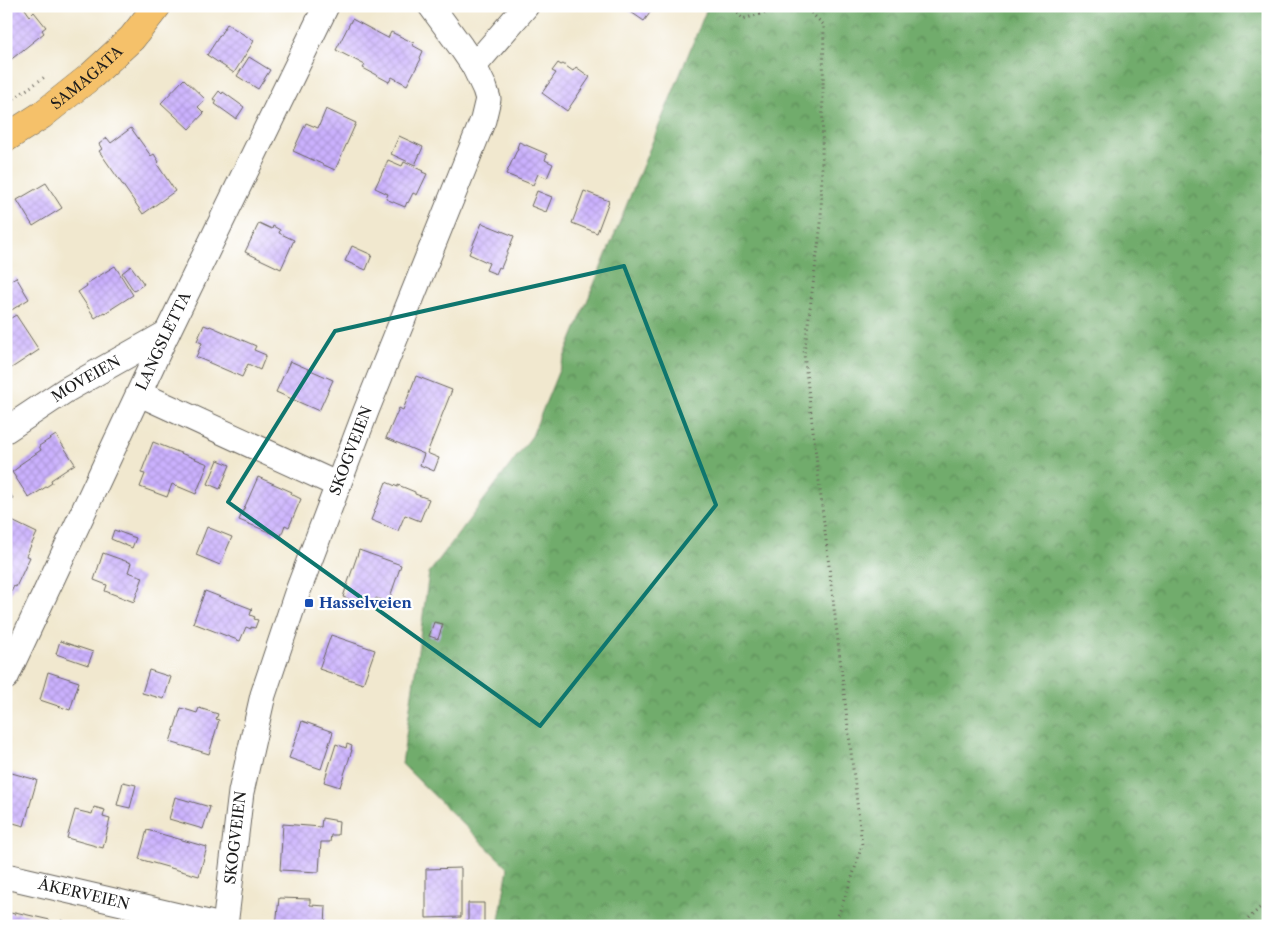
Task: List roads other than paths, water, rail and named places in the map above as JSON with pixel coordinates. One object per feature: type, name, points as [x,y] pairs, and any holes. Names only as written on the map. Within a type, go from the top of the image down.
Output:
[{"type":"highway","name":"SAMAGATA","points":[[6,138],[42,115],[91,76],[132,38],[157,6]]},
{"type":"street","name":"LANGSLETTA","points":[[6,677],[168,333],[326,6]]},
{"type":"street","name":"SKOGVEIEN","points":[[225,926],[241,792],[264,695],[296,596],[369,402],[483,120],[488,99],[474,66],[431,6]]},
{"type":"street","points":[[474,66],[526,6]]},
{"type":"street","name":"MOVEIEN","points":[[6,430],[66,390],[168,333]]},
{"type":"street","points":[[140,394],[338,485]]},
{"type":"street","name":"ÅKERVEIEN","points":[[6,876],[220,926]]},
{"type":"place","name":"Hasselveien","points":[[309,603]]}]
